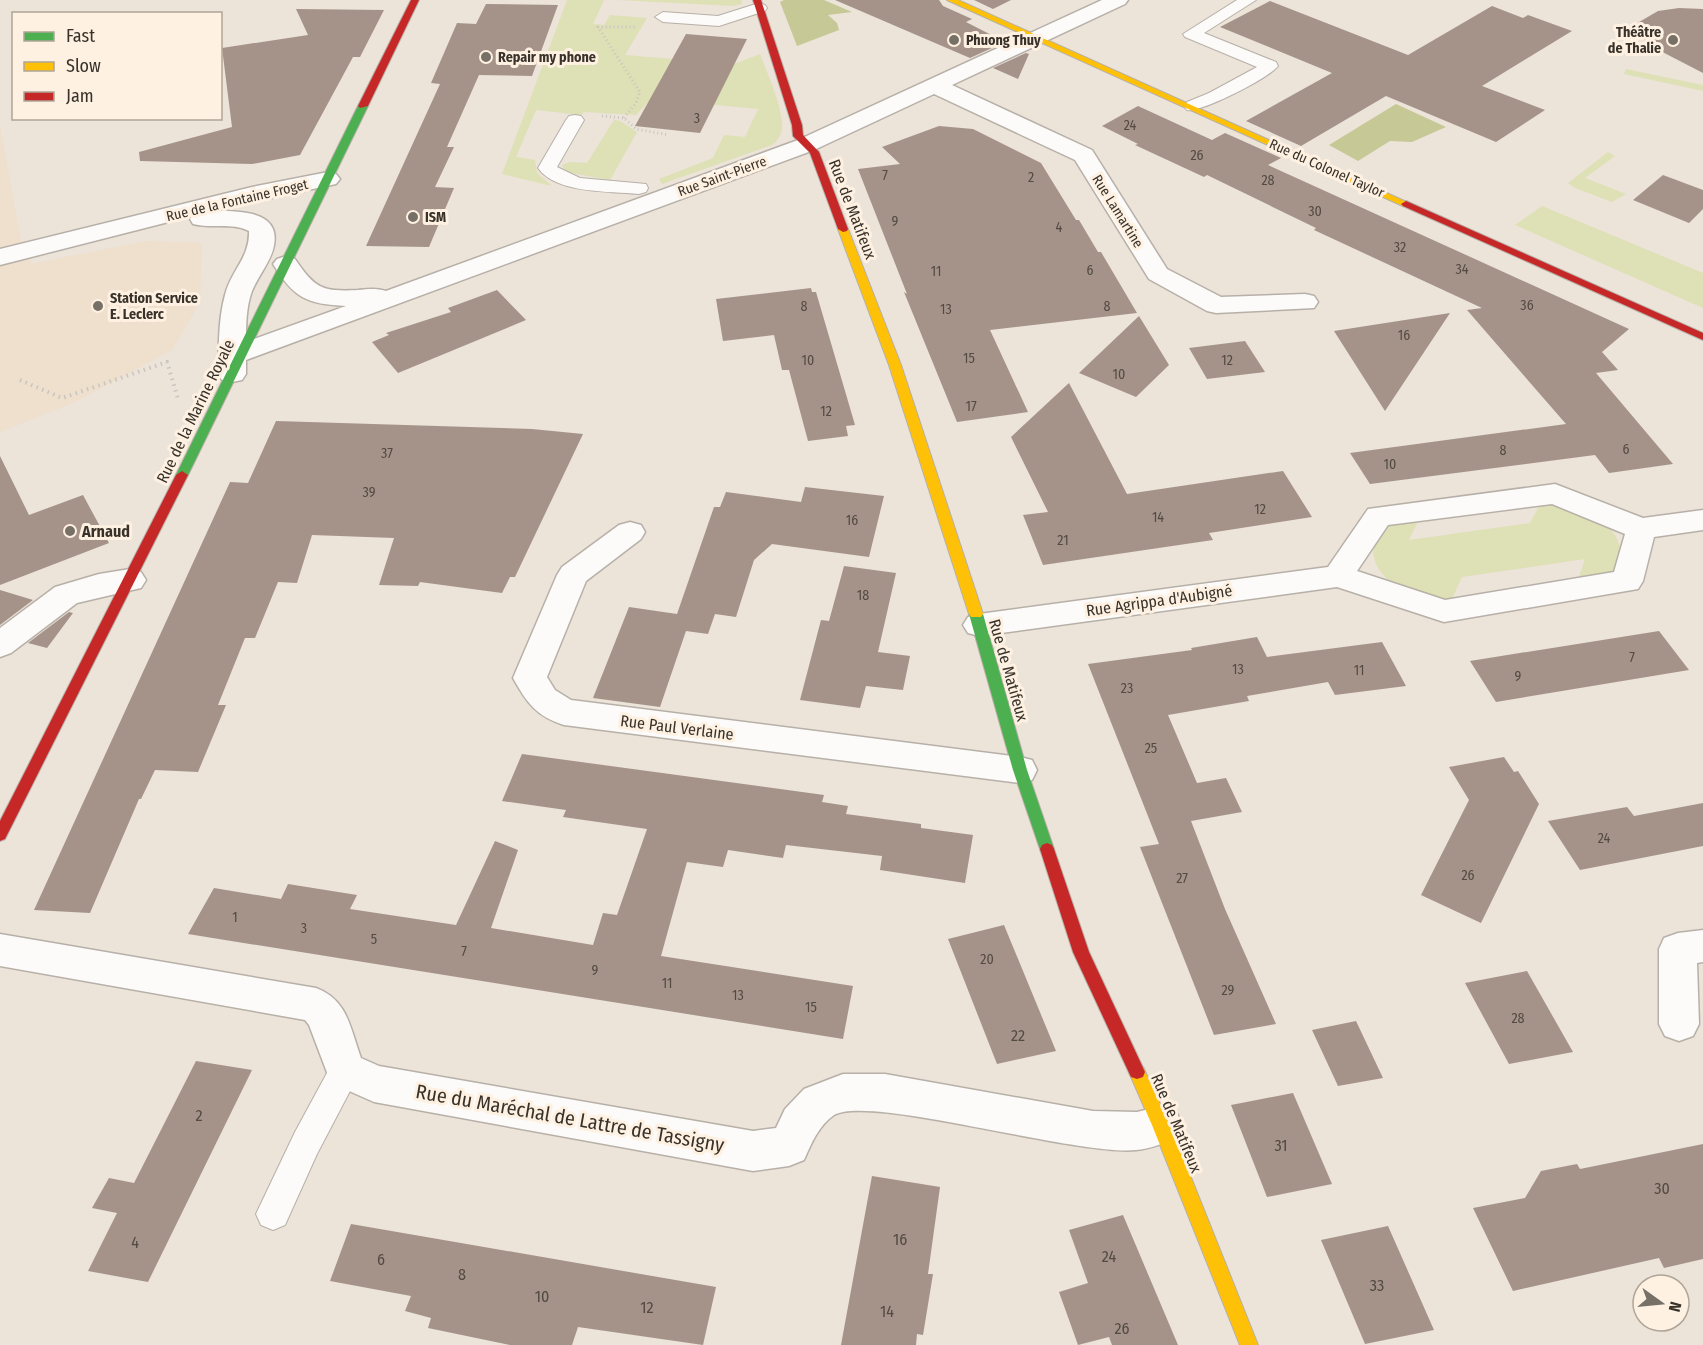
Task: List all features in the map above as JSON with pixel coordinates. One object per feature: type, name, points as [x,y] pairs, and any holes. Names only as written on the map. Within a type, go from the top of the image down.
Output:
[{"type":"main road","name":"Rue de la Marine Royale","points":[[0,835],[130,580],[415,0]]},
{"type":"main road","name":"Rue du Colonel Taylor","points":[[951,0],[1193,106],[1703,336]]},
{"type":"main road","name":"Rue de Matifeux","points":[[758,4],[797,125],[798,136],[814,152],[895,365],[979,625],[1020,770],[1081,951],[1161,1125],[1248,1345]]},
{"type":"street","name":"Rue Saint-Pierre","points":[[237,363],[399,295],[806,145],[1118,0]]},
{"type":"street","name":"Rue Lamartine","points":[[935,86],[1084,155],[1158,274],[1216,305],[1305,302]]},
{"type":"street","name":"Rue de la Fontaine Froget","points":[[0,257],[252,194],[328,179]]},
{"type":"street","name":"Rue de la Fontaine Froget","points":[[146,221],[238,209],[313,210]]},
{"type":"street","name":"Rue de la Fontaine Froget","points":[[146,221],[242,218],[261,227],[262,245],[238,292],[236,302],[233,321],[237,363]]},
{"type":"street","name":"Rue Saint-Pierre","points":[[286,264],[300,285],[317,294],[350,298],[399,295]]},
{"type":"street","points":[[1338,576],[1379,516],[1555,494],[1641,529],[1703,520]]},
{"type":"street","name":"Rue Agrippa d'Aubigné","points":[[979,625],[1338,576],[1444,611],[1627,581],[1641,529]]},
{"type":"street","name":"Rue Paul Verlaine","points":[[630,532],[573,576],[530,678],[543,699],[564,712],[1020,770]]},
{"type":"street","points":[[0,645],[66,595],[99,585],[130,580]]},
{"type":"street","points":[[1679,1024],[1678,949],[1703,946]]},
{"type":"street","points":[[0,950],[316,1005],[326,1015],[345,1070]]},
{"type":"street","name":"Rue du Maréchal de Lattre de Tassigny","points":[[345,1070],[374,1084],[753,1151],[789,1146],[800,1123],[819,1102],[843,1093],[885,1093],[1093,1130],[1137,1131],[1161,1125]]},
{"type":"lane","points":[[1193,106],[1215,97],[1270,66],[1191,34],[1248,0]]},
{"type":"lane","points":[[663,17],[719,21],[758,4]]},
{"type":"lane","points":[[575,120],[547,168],[556,176],[571,182],[639,188]]},
{"type":"lane","points":[[273,1214],[306,1143],[345,1070]]},
{"type":"path","points":[[624,118],[636,103],[640,92],[598,27],[646,28],[663,17]]},
{"type":"path","points":[[575,120],[589,115],[624,118],[636,129],[669,135]]},
{"type":"path","points":[[20,381],[62,398],[166,362],[183,416],[211,417]]},
{"type":"shaded area","points":[[0,126],[21,241],[31,264],[146,241],[202,243],[200,302],[172,350],[75,402],[0,432]]},
{"type":"green space","points":[[567,0],[604,0],[593,24],[604,25],[610,15],[647,18],[625,55],[734,64],[760,54],[780,112],[781,134],[772,145],[662,184],[659,179],[713,158],[724,135],[745,137],[758,109],[651,99],[636,115],[584,112],[581,115],[536,110],[516,157],[535,160],[537,173],[552,186],[502,174]]},
{"type":"green space","points":[[617,0],[741,0],[742,4],[733,6]]},
{"type":"green space","points":[[784,0],[824,0],[852,12],[828,15],[837,23],[839,30],[797,46],[780,2]]},
{"type":"green space","points":[[1626,69],[1703,85],[1703,91],[1624,74]]},
{"type":"green space","points":[[1396,104],[1446,127],[1412,142],[1390,141],[1358,161],[1329,145]]},
{"type":"green space","points":[[614,120],[620,121],[637,132],[610,180],[565,172],[562,165],[570,162],[587,163]]},
{"type":"green space","points":[[1608,152],[1615,156],[1585,178],[1626,194],[1612,202],[1575,188],[1568,183]]},
{"type":"green space","points":[[1542,206],[1703,273],[1703,308],[1515,225]]},
{"type":"green space","points":[[1543,499],[1593,517],[1614,533],[1619,544],[1620,557],[1610,577],[1577,583],[1585,559],[1462,577],[1451,601],[1439,600],[1425,598],[1399,587],[1387,579],[1379,569],[1374,557],[1374,544],[1378,534],[1384,526],[1391,523],[1419,519],[1409,540],[1530,523]]},
{"type":"building","points":[[835,0],[939,0],[943,6],[972,19],[966,22],[1005,42],[970,58]]},
{"type":"building","points":[[974,0],[1011,0],[993,9]]},
{"type":"building","points":[[1270,1],[1408,55],[1492,6],[1523,18],[1528,15],[1572,31],[1482,86],[1545,110],[1496,142],[1386,96],[1301,146],[1246,121],[1332,73],[1220,27]]},
{"type":"building","points":[[486,4],[558,5],[532,76],[479,75],[447,147],[454,147],[435,187],[454,188],[429,247],[366,246],[440,84],[431,83],[457,23],[476,24]]},
{"type":"building","name":"Théâtre de Thalie","points":[[1679,8],[1703,9],[1703,73],[1647,44],[1634,25],[1658,11]]},
{"type":"building","points":[[296,9],[384,10],[360,57],[353,57],[300,155],[252,164],[140,161],[139,152],[232,127],[222,48],[308,35]]},
{"type":"building","points":[[686,34],[747,39],[700,133],[635,126]]},
{"type":"building","points":[[1026,53],[1029,54],[1018,79],[993,68]]},
{"type":"building","points":[[1138,106],[1212,140],[1225,133],[1281,158],[1268,165],[1629,329],[1602,352],[1618,370],[1596,373],[1673,464],[1609,473],[1595,455],[1370,484],[1350,453],[1566,424],[1467,310],[1482,308],[1314,230],[1316,228],[1207,175],[1204,177],[1135,145],[1138,144],[1102,126]]},
{"type":"building","points":[[939,126],[973,129],[1041,163],[1076,220],[1079,220],[1098,252],[1101,252],[1137,313],[990,330],[1028,412],[957,422],[904,292],[907,294],[858,169],[900,164],[882,147]]},
{"type":"building","points":[[1663,175],[1703,190],[1703,209],[1689,223],[1633,200]]},
{"type":"building","points":[[811,288],[812,292],[816,292],[855,425],[846,426],[848,436],[808,441],[789,370],[782,370],[774,335],[723,341],[716,299]]},
{"type":"building","points":[[497,290],[526,320],[398,373],[372,342],[389,335],[386,333],[451,312],[448,308]]},
{"type":"building","points":[[1450,313],[1385,411],[1334,331]]},
{"type":"building","points":[[1139,316],[1169,365],[1136,397],[1079,373]]},
{"type":"building","points":[[1245,341],[1265,372],[1207,379],[1189,348]]},
{"type":"building","points":[[1069,383],[1127,494],[1283,471],[1312,517],[1209,533],[1213,540],[1043,565],[1023,515],[1048,512],[1011,437]]},
{"type":"building","points":[[276,421],[532,429],[583,434],[515,577],[510,577],[502,593],[420,582],[418,586],[379,585],[394,538],[312,535],[297,583],[278,582],[255,638],[245,638],[218,705],[226,705],[198,772],[155,770],[139,799],[90,913],[34,910],[230,482],[248,483]]},
{"type":"building","points":[[0,456],[29,515],[83,495],[109,543],[0,585]]},
{"type":"building","points":[[805,487],[884,496],[869,557],[772,544],[754,560],[736,617],[715,614],[708,634],[686,631],[660,707],[593,698],[629,607],[677,614],[714,507],[720,507],[726,492],[801,502]]},
{"type":"building","points":[[844,566],[896,573],[878,652],[910,656],[903,690],[866,686],[860,708],[800,700],[821,620],[829,621]]},
{"type":"building","points":[[0,590],[33,600],[0,625]]},
{"type":"building","points":[[69,612],[73,613],[47,648],[28,643]]},
{"type":"building","points":[[1659,631],[1689,670],[1496,702],[1470,661]]},
{"type":"building","points":[[1257,637],[1267,657],[1382,642],[1406,686],[1335,695],[1328,682],[1247,696],[1249,701],[1168,715],[1197,783],[1226,778],[1242,812],[1191,821],[1225,909],[1276,1024],[1214,1035],[1140,847],[1159,844],[1088,664],[1192,650],[1191,648]]},
{"type":"building","points":[[522,754],[824,795],[822,802],[848,806],[846,814],[921,824],[921,828],[973,835],[965,883],[880,870],[882,856],[786,845],[783,858],[728,850],[723,867],[687,862],[661,956],[853,986],[843,1039],[188,934],[214,888],[281,899],[288,884],[357,895],[350,909],[456,925],[495,841],[518,850],[491,928],[593,945],[603,913],[617,915],[647,829],[563,817],[566,810],[502,801]]},
{"type":"building","points":[[1504,757],[1514,772],[1518,771],[1539,804],[1481,923],[1421,895],[1469,800],[1449,767]]},
{"type":"building","points":[[1703,803],[1703,846],[1580,870],[1548,821],[1627,807],[1634,816]]},
{"type":"building","points":[[1004,925],[1056,1051],[997,1064],[948,939]]},
{"type":"building","points":[[1527,971],[1573,1052],[1509,1064],[1465,983]]},
{"type":"building","points":[[1356,1021],[1383,1078],[1338,1086],[1312,1030]]},
{"type":"building","points":[[196,1061],[252,1070],[148,1282],[88,1271],[117,1213],[92,1208],[109,1178],[134,1183]]},
{"type":"building","points":[[1293,1093],[1332,1184],[1267,1197],[1231,1105]]},
{"type":"building","points":[[1703,1144],[1703,1259],[1664,1268],[1659,1258],[1513,1291],[1473,1208],[1525,1198],[1541,1171],[1577,1164],[1580,1169]]},
{"type":"building","points":[[872,1176],[940,1187],[928,1274],[933,1274],[923,1335],[917,1334],[916,1345],[841,1345]]},
{"type":"building","points":[[1123,1215],[1178,1345],[1112,1345],[1109,1337],[1078,1345],[1059,1292],[1088,1283],[1069,1230]]},
{"type":"building","points":[[351,1224],[716,1287],[703,1345],[578,1327],[572,1345],[510,1345],[428,1328],[431,1318],[405,1311],[411,1296],[330,1281]]},
{"type":"building","points":[[1388,1226],[1434,1330],[1365,1344],[1321,1240]]},
{"type":"traffic: fast","points":[[182,475],[363,106]]},
{"type":"traffic: fast","points":[[976,614],[1020,770],[1047,849]]},
{"type":"traffic: slow","points":[[951,0],[1406,204]]},
{"type":"traffic: slow","points":[[843,229],[895,365],[976,614]]},
{"type":"traffic: slow","points":[[1137,1072],[1161,1125],[1249,1345]]},
{"type":"traffic: jam","points":[[363,106],[415,0]]},
{"type":"traffic: jam","points":[[757,0],[797,125],[798,136],[814,152],[843,229]]},
{"type":"traffic: jam","points":[[1406,204],[1703,337]]},
{"type":"traffic: jam","points":[[0,835],[182,475]]},
{"type":"traffic: jam","points":[[1047,849],[1081,952],[1137,1072]]},
{"type":"place","name":"Phuong Thuy","points":[[954,40]]},
{"type":"place","name":"Théâtre de Thalie","points":[[1673,40]]},
{"type":"place","name":"Repair my phone","points":[[486,57]]},
{"type":"place","name":"ISM","points":[[413,217]]},
{"type":"place","name":"Station Service E. Leclerc","points":[[98,306]]},
{"type":"place","name":"Arnaud","points":[[70,531]]}]
